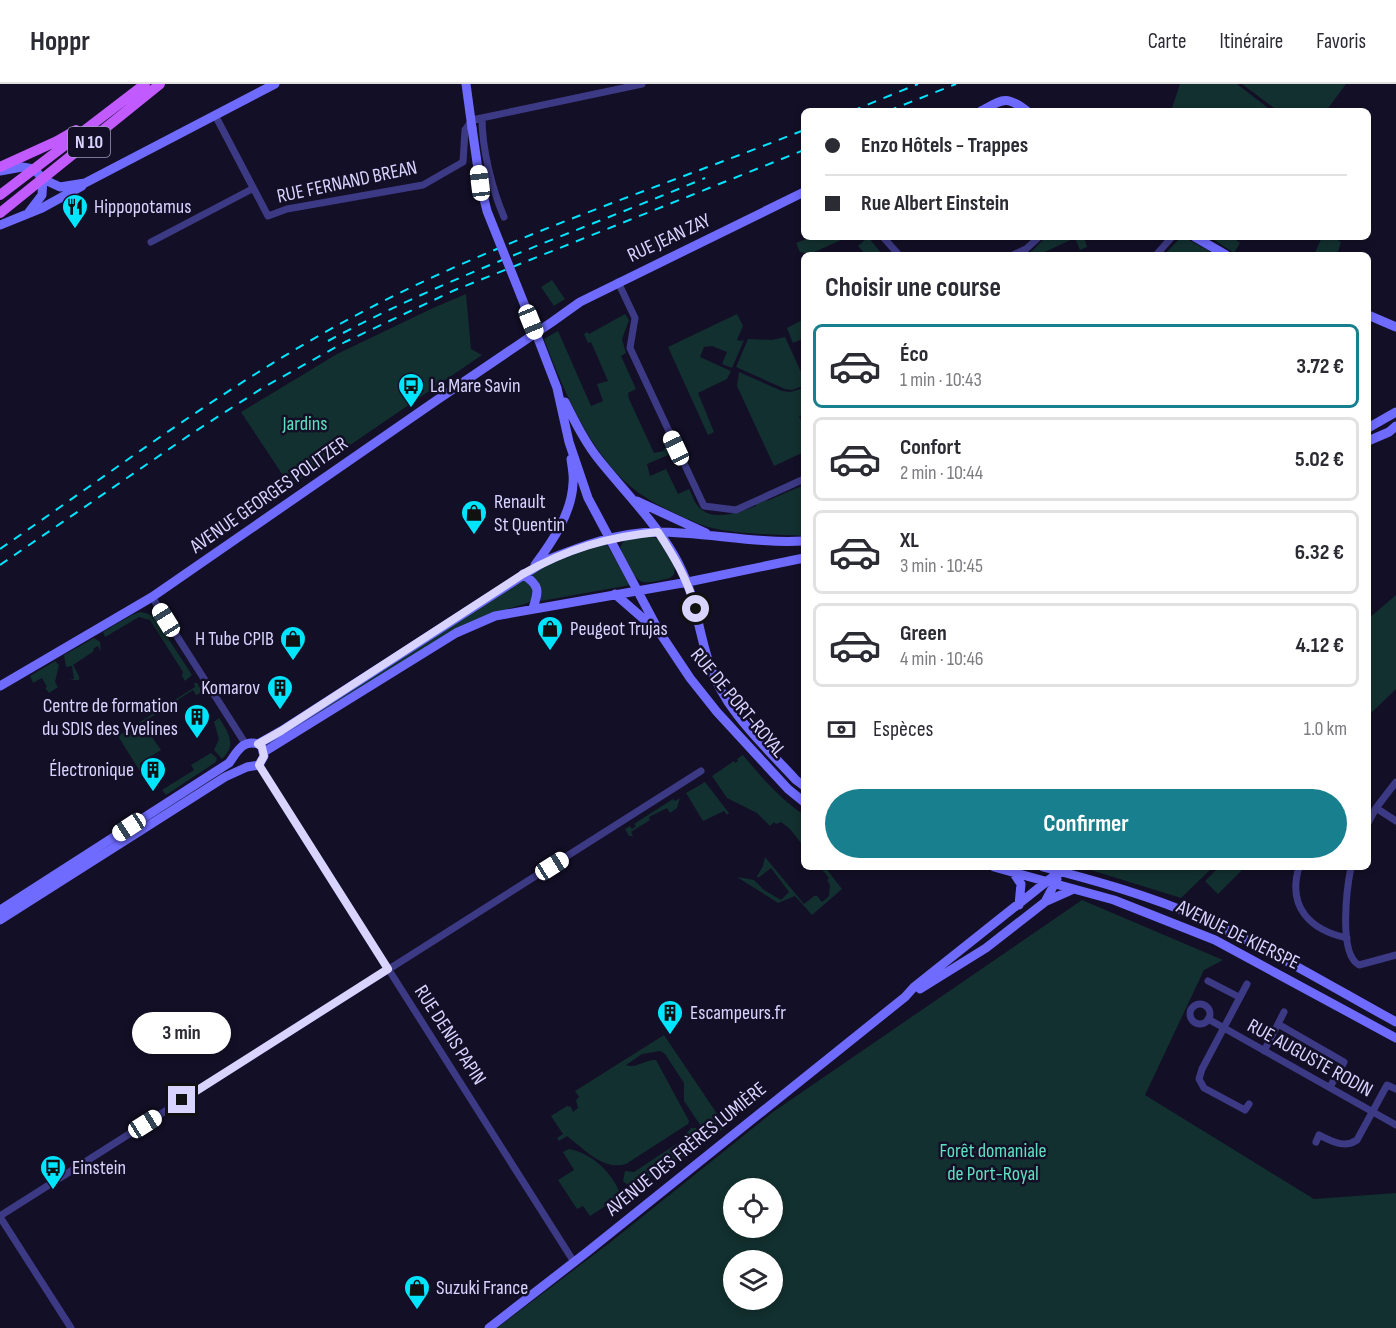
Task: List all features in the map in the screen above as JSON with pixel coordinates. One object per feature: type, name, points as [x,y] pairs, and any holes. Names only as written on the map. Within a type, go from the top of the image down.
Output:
[{"type":"main road","name":"N 10","points":[[0,195],[145,84]]},
{"type":"main road","name":"N 10","points":[[0,213],[160,84]]},
{"type":"main road","points":[[0,169],[57,141],[117,100],[127,99]]},
{"type":"street","points":[[0,225],[78,190],[85,183],[275,84]]},
{"type":"street","name":"RUE DE PORT-ROYAL","points":[[467,84],[480,183],[487,211],[557,388],[576,425],[599,460],[635,500],[673,554],[688,582],[710,665],[722,691],[738,716],[801,784]]},
{"type":"street","points":[[472,124],[482,118],[642,84]]},
{"type":"street","points":[[987,108],[1002,100],[1013,101],[1023,108]]},
{"type":"street","points":[[151,242],[252,189],[215,115]]},
{"type":"street","points":[[482,118],[492,182],[504,217]]},
{"type":"street","name":"RUE FERNAND BREAN","points":[[252,189],[268,216],[287,209],[423,185],[463,162],[465,130],[472,124]]},
{"type":"street","points":[[0,169],[17,167],[34,169],[43,179],[60,187],[85,183]]},
{"type":"street","points":[[27,214],[42,195],[43,179]]},
{"type":"street","name":"RUE JEAN ZAY","points":[[552,322],[580,302],[618,282],[729,231],[801,194]]},
{"type":"street","points":[[0,230],[10,221]]},
{"type":"street","points":[[885,240],[896,252]]},
{"type":"street","points":[[1020,252],[1036,240]]},
{"type":"street","points":[[1159,252],[1169,240]]},
{"type":"street","points":[[1200,240],[1221,252]]},
{"type":"street","points":[[618,282],[635,318],[629,342],[630,348],[704,506],[736,510],[801,480]]},
{"type":"street","points":[[1371,316],[1396,327]]},
{"type":"street","name":"AVENUE GEORGES POLITZER","points":[[0,686],[152,597],[552,322]]},
{"type":"street","name":"RUE DE PORT-ROYAL","points":[[557,388],[569,442],[588,498],[608,540],[660,633],[690,678],[717,712],[788,789],[801,800]]},
{"type":"street","points":[[1371,426],[1396,412]]},
{"type":"street","points":[[1371,440],[1389,432],[1396,426]]},
{"type":"street","points":[[527,572],[550,546],[563,522],[573,485],[569,442]]},
{"type":"street","points":[[635,500],[712,536]]},
{"type":"street","points":[[261,748],[281,731],[527,572],[547,560],[576,548],[629,534],[658,532],[782,542],[801,541]]},
{"type":"street","points":[[0,910],[229,763],[249,742],[261,748],[284,741],[456,633],[495,616],[688,582],[801,559]]},
{"type":"street","points":[[527,572],[537,586],[538,593],[533,608]]},
{"type":"street","points":[[615,594],[660,633]]},
{"type":"street","points":[[152,597],[242,747],[240,761],[247,767]]},
{"type":"street","points":[[0,920],[217,782],[247,767],[259,765],[263,760],[261,748]]},
{"type":"street","name":"RUE DENIS PAPIN","points":[[259,765],[574,1262]]},
{"type":"street","points":[[71,1328],[0,1217],[701,771]]},
{"type":"street","points":[[1371,817],[1396,782]]},
{"type":"street","points":[[1376,808],[1396,821]]},
{"type":"street","points":[[1005,870],[1052,883]]},
{"type":"street","points":[[1053,870],[1060,872]]},
{"type":"street","points":[[1298,870],[1296,892],[1300,907],[1309,920],[1319,929],[1347,938]]},
{"type":"street","points":[[1351,870],[1346,904],[1347,938],[1352,959],[1359,965],[1396,955]]},
{"type":"street","points":[[1013,872],[1021,884],[1019,905]]},
{"type":"street","name":"AVENUE DES FRÈRES LUMIÈRE","points":[[904,997],[986,948],[1045,902],[1052,883],[1060,872]]},
{"type":"street","name":"AVENUE DE KIERSPE","points":[[1060,872],[1119,888],[1201,918],[1256,945],[1396,1022]]},
{"type":"street","name":"AVENUE DES FRÈRES LUMIÈRE","points":[[489,1328],[914,987],[1019,905],[1052,883]]},
{"type":"street","name":"AVENUE DE KIERSPE","points":[[1052,883],[1144,911],[1215,940],[1396,1038]]},
{"type":"street","points":[[1045,902],[1074,889]]},
{"type":"street","points":[[1208,981],[1239,998]]},
{"type":"street","points":[[1247,984],[1222,1028],[1199,1079],[1204,1088],[1245,1110],[1249,1104]]},
{"type":"street","points":[[1264,1051],[1284,1012]]},
{"type":"street","name":"RUE AUGUSTE RODIN","points":[[1208,1019],[1396,1125]]},
{"type":"street","points":[[1278,1024],[1344,1062],[1330,1087]]},
{"type":"street","points":[[1316,1142],[1319,1135],[1340,1144],[1351,1144],[1357,1140],[1388,1085],[1396,1089]]},
{"type":"green space","points":[[1180,84],[1237,84],[1268,108],[1172,108]]},
{"type":"green space","points":[[1242,84],[1346,84],[1328,108],[1274,108]]},
{"type":"green space","points":[[804,240],[841,240],[814,252],[800,252],[796,243]]},
{"type":"green space","points":[[865,240],[870,240],[880,252],[863,252],[858,246]]},
{"type":"green space","points":[[1043,240],[1071,240],[1045,252],[1030,252]]},
{"type":"green space","points":[[1076,240],[1085,240],[1087,247],[1080,250]]},
{"type":"green space","points":[[1178,240],[1189,240],[1211,252],[1167,252]]},
{"type":"green space","points":[[1214,240],[1236,240],[1240,243],[1232,252]]},
{"type":"green space","points":[[1321,240],[1341,242],[1338,252],[1315,252]]},
{"type":"green space","points":[[552,280],[565,299],[554,306],[541,287]]},
{"type":"green space","name":"Jardins","points":[[466,294],[471,349],[482,355],[290,486],[241,412],[337,354]]},
{"type":"green space","points":[[625,314],[629,320],[622,339],[626,353],[621,356],[636,389],[628,393],[629,399],[654,453],[664,451],[667,441],[673,453],[647,464],[650,476],[666,469],[678,494],[689,489],[697,504],[704,511],[718,515],[726,515],[756,506],[756,503],[801,486],[801,536],[744,533],[702,525],[644,497],[622,479],[607,463],[581,423],[560,380],[544,339],[558,331],[591,406],[603,401],[597,384],[608,381],[591,342],[588,343],[584,334],[587,332],[589,334]]},
{"type":"green space","points":[[737,314],[743,326],[737,340],[744,340],[732,368],[722,364],[727,352],[712,346],[704,347],[700,357],[731,371],[727,379],[698,393],[714,432],[708,435],[668,347]]},
{"type":"green space","points":[[801,321],[801,339],[793,343],[787,328]]},
{"type":"green space","points":[[785,337],[801,372],[801,387],[792,390],[785,389],[736,367],[748,339],[772,340]]},
{"type":"green space","points":[[739,372],[782,391],[790,392],[801,389],[801,415],[799,416],[801,453],[774,466],[737,386]]},
{"type":"green space","points":[[652,537],[659,540],[672,560],[675,571],[673,575],[648,582],[635,577],[620,548],[624,540]]},
{"type":"green space","points":[[606,543],[630,585],[541,601],[530,575],[558,559]]},
{"type":"green space","points":[[520,580],[526,580],[535,589],[533,599],[528,603],[490,614],[271,747],[268,740]]},
{"type":"green space","points":[[1396,595],[1396,689],[1371,713],[1371,616]]},
{"type":"green space","points":[[140,612],[155,618],[192,675],[185,681],[182,676],[183,672],[150,620],[139,617],[105,637],[103,632]]},
{"type":"green space","points":[[94,638],[100,642],[101,651],[98,646],[73,665],[79,680],[69,680],[74,679],[72,666],[66,667],[64,655]]},
{"type":"green space","points":[[55,661],[59,665],[55,682],[58,687],[49,693],[42,678],[33,683],[30,676]]},
{"type":"green space","points":[[194,683],[197,683],[201,690],[199,694],[196,695],[193,690],[142,723],[161,750],[140,763],[146,775],[146,781],[118,736],[195,687]]},
{"type":"green space","points":[[219,718],[230,739],[227,754],[222,759],[214,750],[219,739],[214,722]]},
{"type":"green space","points":[[211,753],[217,758],[216,762],[166,795],[162,790],[194,770],[191,765]]},
{"type":"green space","points":[[743,755],[779,795],[801,813],[801,843],[781,822],[776,824],[774,822],[770,826],[757,813],[727,798],[712,776],[734,761],[735,763],[738,761],[737,759]]},
{"type":"green space","points":[[705,782],[729,813],[727,815],[724,811],[703,821],[686,793]]},
{"type":"green space","points":[[680,798],[677,808],[670,813],[667,808],[649,817],[650,820],[631,832],[633,836],[629,836],[625,829],[630,826],[632,829],[636,826],[634,824],[673,799],[675,801]]},
{"type":"green space","points":[[765,857],[804,904],[814,896],[822,902],[829,896],[830,885],[827,880],[829,878],[822,870],[827,870],[842,889],[812,915],[795,896],[778,903],[737,877],[754,880],[764,890],[781,900],[789,892],[771,868],[758,878]]},
{"type":"green space","points":[[1091,870],[1210,870],[1181,898]]},
{"type":"green space","points":[[1216,870],[1242,870],[1218,894],[1205,881]]},
{"type":"green space","name":"Forêt domaniale de Port-Royal","points":[[1082,900],[1223,960],[1204,970],[1145,1095],[1314,1199],[1396,1193],[1396,1328],[497,1328],[612,1241],[773,1112]]},
{"type":"green space","points":[[664,1035],[726,1127],[709,1138],[684,1101],[684,1083],[665,1054],[660,1051],[642,1054],[626,1065],[634,1066],[656,1060],[689,1121],[688,1124],[626,1164],[602,1162],[567,1136],[559,1141],[557,1138],[563,1134],[551,1116],[567,1106],[571,1107],[573,1112],[578,1108],[576,1100],[579,1097],[575,1091]]},
{"type":"green space","points":[[691,1128],[696,1128],[703,1144],[632,1189],[623,1181],[625,1171],[634,1172],[690,1135],[687,1133]]},
{"type":"green space","points":[[569,1149],[586,1155],[601,1166],[613,1180],[621,1196],[590,1216],[583,1206],[577,1209],[558,1180],[574,1170],[563,1152]]},
{"type":"railway","points":[[859,108],[918,84]]},
{"type":"railway","points":[[896,108],[956,84]]},
{"type":"railway","points":[[0,549],[224,394],[316,337],[364,311],[471,260],[526,237],[801,131]]},
{"type":"railway","points":[[0,565],[191,434],[264,387],[345,342],[455,290],[801,151]]},
{"type":"railway","points":[[328,341],[467,275],[705,178]]},
{"type":"place","name":"Hippopotamus","points":[[75,230]]},
{"type":"place","name":"La Mare Savin","points":[[411,409]]},
{"type":"place","name":"Renault St Quentin","points":[[474,536]]},
{"type":"place","name":"Peugeot Trujas","points":[[550,652]]},
{"type":"place","name":"H Tube CPIB","points":[[293,662]]},
{"type":"place","name":"Komarov","points":[[280,711]]},
{"type":"place","name":"Centre de formation du SDIS des Yvelines","points":[[197,740]]},
{"type":"place","name":"Électronique","points":[[153,793]]},
{"type":"place","name":"Escampeurs.fr","points":[[670,1036]]},
{"type":"place","name":"Einstein","points":[[53,1191]]},
{"type":"place","name":"Suzuki France","points":[[417,1311]]},
{"type":"route","points":[[182,1100],[388,969],[259,765],[263,760],[264,752],[258,744],[523,574],[547,560],[576,548],[629,534],[658,532],[688,582],[696,609]]}]
